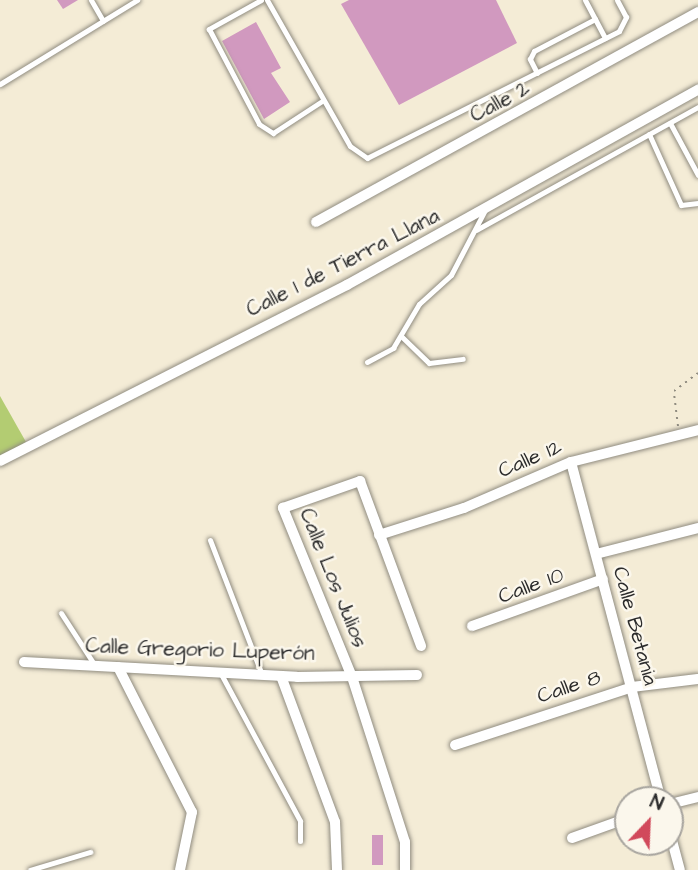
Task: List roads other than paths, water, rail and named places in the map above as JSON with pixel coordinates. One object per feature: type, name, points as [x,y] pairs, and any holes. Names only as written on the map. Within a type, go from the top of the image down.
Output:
[{"type":"street","name":"Calle 2","points":[[316,222],[698,12]]},
{"type":"street","name":"Calle 1 de Tierra Llana","points":[[0,461],[485,210],[698,90]]},
{"type":"street","name":"Calle 12","points":[[379,534],[464,508],[571,462],[698,430]]},
{"type":"street","name":"Calle Betania","points":[[571,462],[657,786]]},
{"type":"street","name":"Calle Los Julios","points":[[405,870],[405,842],[352,677],[284,508],[354,479],[379,534],[421,646]]},
{"type":"street","points":[[596,554],[698,528]]},
{"type":"street","name":"Calle 10","points":[[472,626],[603,579]]},
{"type":"street","name":"Calle Gregorio Luperón","points":[[23,662],[281,676],[417,675]]},
{"type":"street","points":[[118,667],[192,812],[180,870]]},
{"type":"street","points":[[281,676],[335,822],[337,870]]},
{"type":"street","name":"Calle 8","points":[[455,745],[632,687],[698,679]]},
{"type":"street","points":[[572,838],[614,823]]},
{"type":"lane","points":[[91,0],[103,21]]},
{"type":"lane","points":[[0,84],[136,0]]},
{"type":"lane","points":[[261,0],[209,29],[259,124],[273,133],[322,101]]},
{"type":"lane","points":[[267,0],[322,101],[354,153],[366,158],[605,38],[625,23],[617,0]]},
{"type":"lane","points":[[585,0],[605,38]]},
{"type":"lane","points":[[537,73],[530,59],[534,51],[595,19]]},
{"type":"lane","points":[[476,230],[698,107]]},
{"type":"lane","points":[[670,123],[698,175]]},
{"type":"lane","points":[[649,134],[681,205],[698,203]]},
{"type":"lane","points":[[366,362],[401,336],[419,304],[451,275],[485,210]]},
{"type":"lane","points":[[401,336],[429,363],[463,359]]},
{"type":"lane","points":[[210,540],[262,675]]},
{"type":"lane","points":[[61,613],[94,664]]},
{"type":"lane","points":[[221,674],[300,821],[300,841]]},
{"type":"lane","points":[[30,870],[90,852]]}]
